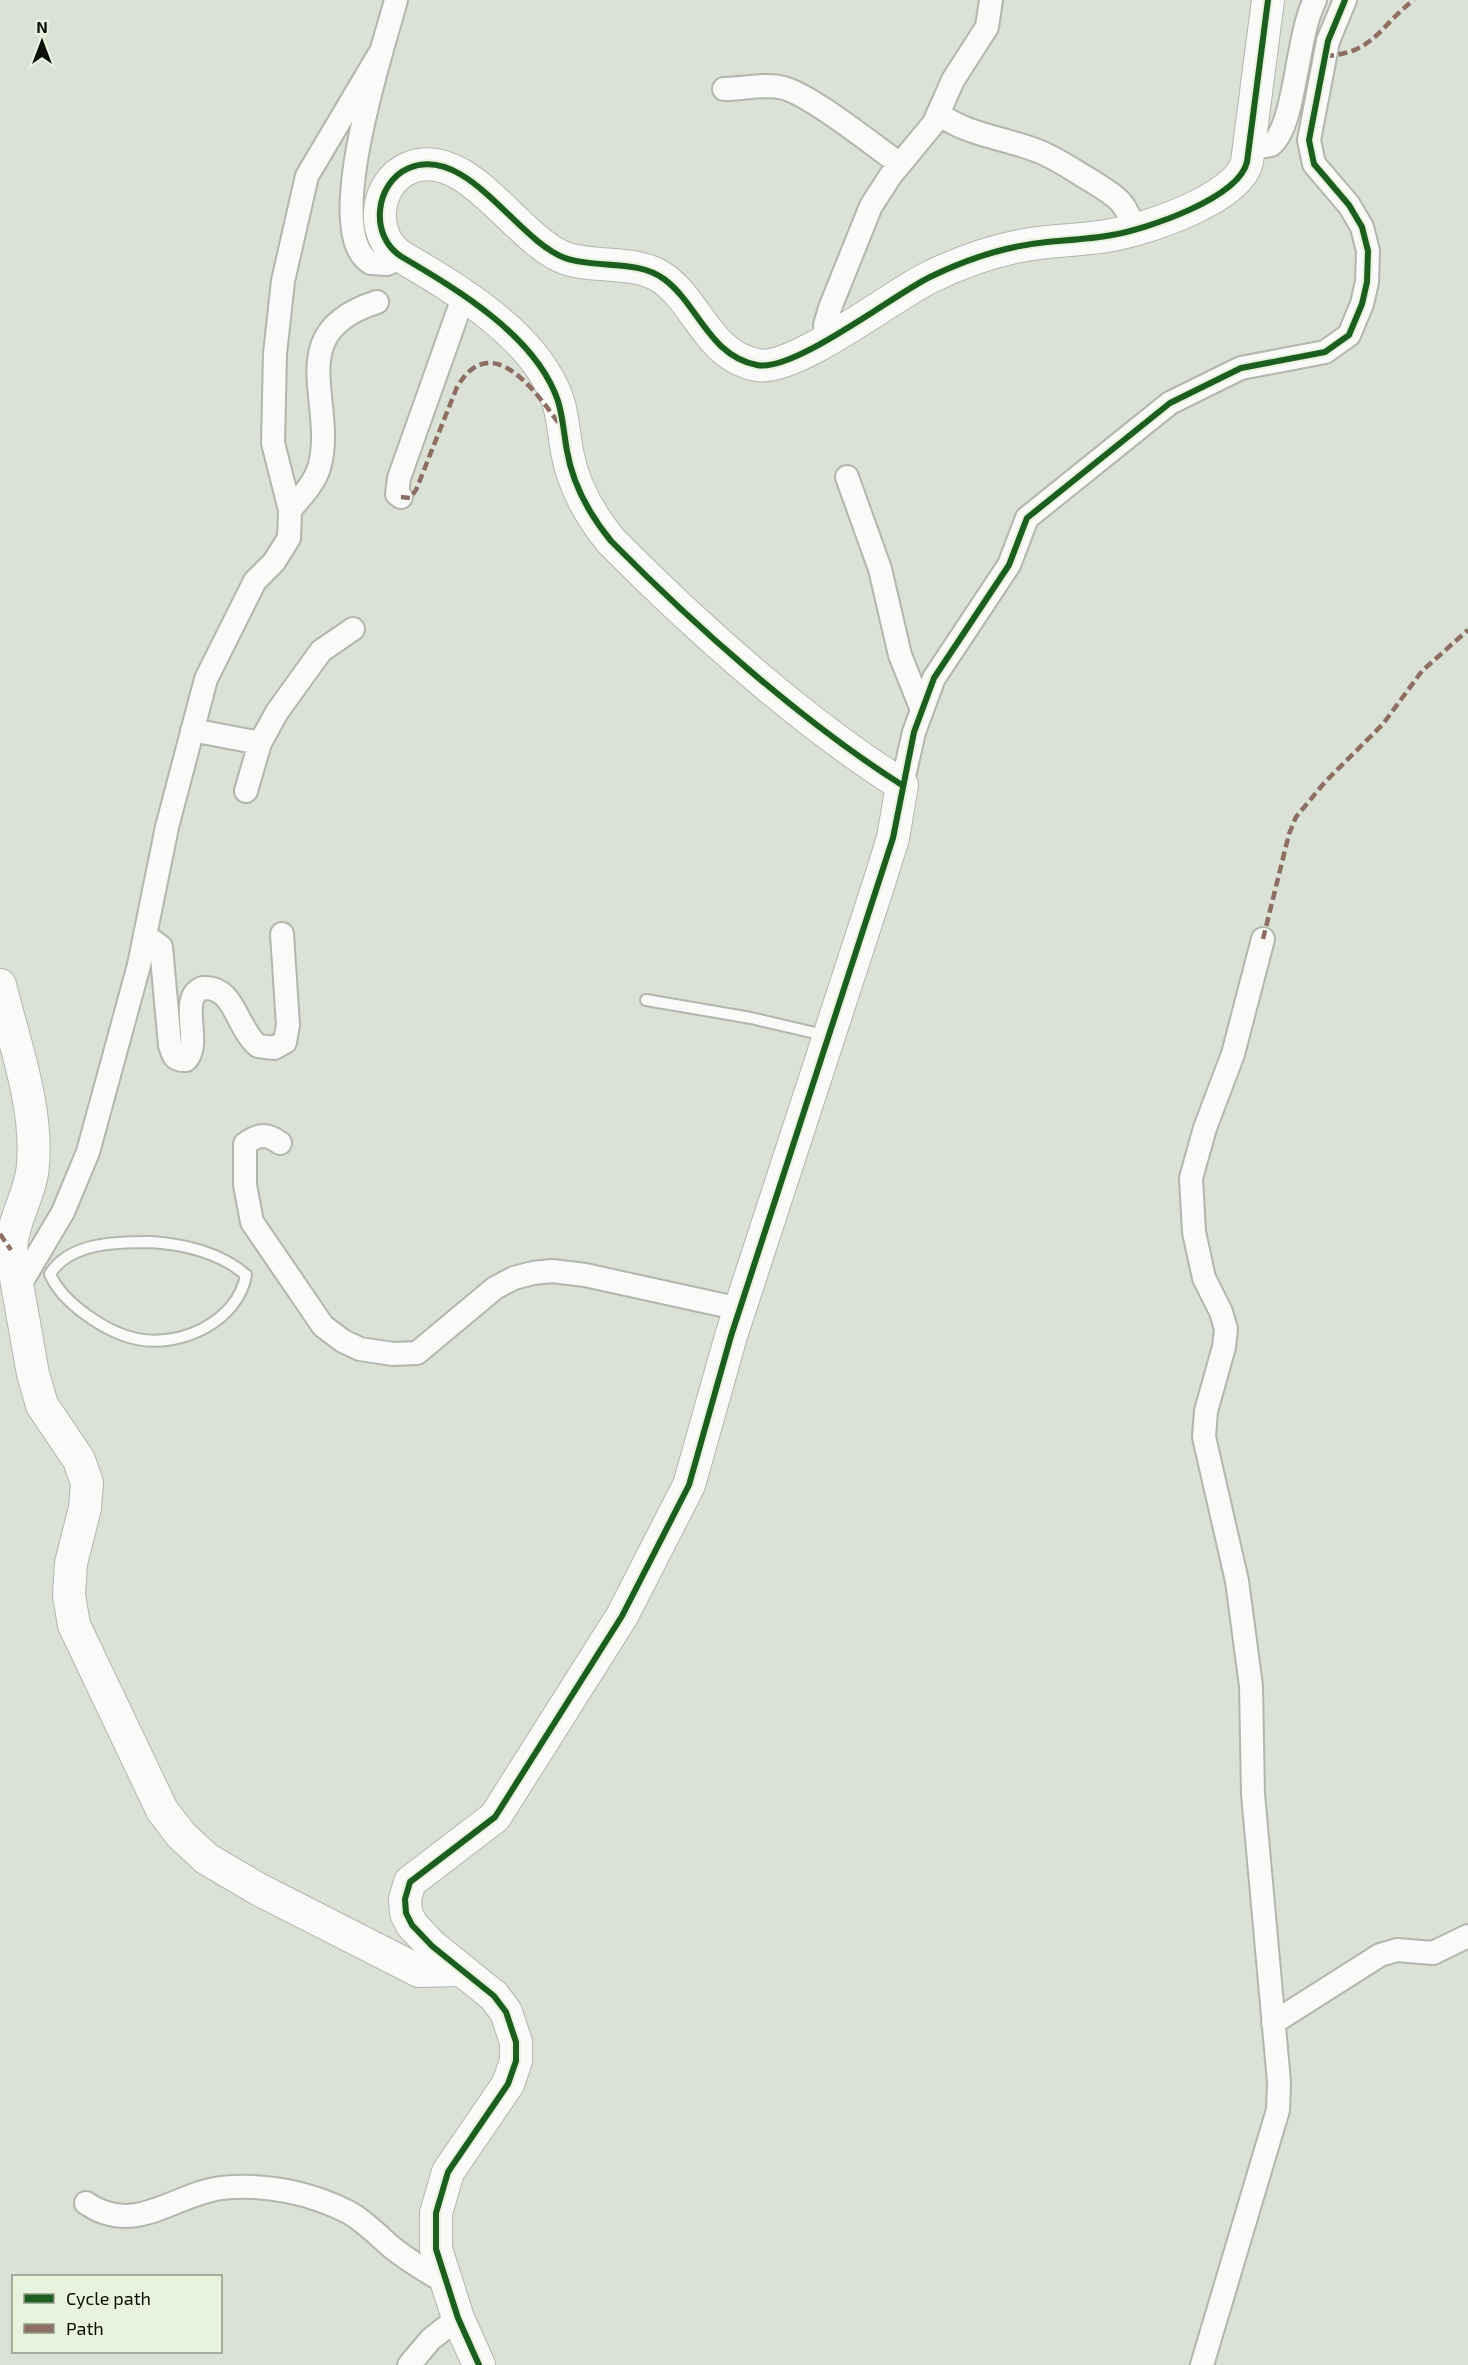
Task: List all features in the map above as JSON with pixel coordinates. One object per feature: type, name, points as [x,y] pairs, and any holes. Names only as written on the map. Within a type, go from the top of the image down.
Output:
[{"type":"street","points":[[396,0],[380,53],[356,160],[352,230],[356,246],[367,260],[387,264],[402,256]]},
{"type":"street","points":[[828,339],[825,325],[858,234],[879,192],[927,134],[953,80],[987,27],[991,0]]},
{"type":"street","points":[[902,785],[836,740],[756,675],[611,541],[593,519],[573,475],[560,406],[547,376],[498,322],[442,279],[390,247],[382,235],[380,222],[383,197],[395,176],[409,168],[425,164],[444,166],[466,178],[534,238],[561,256],[579,262],[644,270],[662,277],[715,340],[742,360],[758,366],[780,363],[828,339],[916,284],[991,252],[1011,247],[1132,231],[1202,203],[1234,184],[1246,168],[1268,0]]},
{"type":"street","points":[[1249,149],[1272,145],[1284,129],[1301,38],[1315,0]]},
{"type":"street","points":[[479,2365],[458,2318],[436,2249],[436,2213],[448,2172],[508,2084],[516,2061],[516,2042],[507,2012],[482,1984],[462,1970],[412,1925],[406,1913],[405,1899],[410,1882],[495,1817],[622,1616],[689,1485],[740,1309],[893,838],[902,785],[922,710],[934,678],[1009,565],[1027,518],[1170,403],[1241,369],[1325,352],[1349,335],[1362,304],[1367,282],[1368,252],[1362,227],[1349,204],[1314,164],[1309,140],[1329,41],[1345,0]]},
{"type":"street","points":[[23,1281],[63,1212],[88,1152],[145,935],[167,827],[206,679],[255,581],[286,544],[290,510],[273,443],[275,354],[283,280],[307,176],[380,53]]},
{"type":"street","points":[[724,89],[769,86],[785,88],[900,164]]},
{"type":"street","points":[[938,113],[962,127],[1040,152],[1070,168],[1110,193],[1125,206],[1132,231]]},
{"type":"street","points":[[401,497],[397,494],[399,478],[464,295]]},
{"type":"street","points":[[290,510],[319,469],[321,432],[317,369],[326,339],[346,314],[376,302]]},
{"type":"street","points":[[847,477],[880,569],[900,654],[922,710]]},
{"type":"street","points":[[246,791],[260,743],[276,712],[321,651],[353,629]]},
{"type":"street","points":[[192,730],[260,743]]},
{"type":"street","points":[[145,935],[161,947],[170,1045],[172,1055],[181,1061],[186,1060],[192,1049],[191,1005],[198,990],[203,988],[220,989],[225,994],[244,1031],[258,1046],[274,1048],[285,1042],[288,1025],[282,934]]},
{"type":"street","points":[[1202,2365],[1278,2110],[1279,2082],[1253,1794],[1251,1686],[1237,1581],[1204,1437],[1206,1411],[1224,1347],[1226,1329],[1221,1312],[1204,1278],[1194,1232],[1191,1178],[1205,1128],[1233,1054],[1263,939]]},
{"type":"street","points":[[0,985],[26,1093],[34,1147],[33,1169],[12,1233],[11,1250],[23,1281],[33,1374],[42,1405],[79,1460],[87,1483],[85,1508],[72,1563],[69,1595],[74,1625],[162,1810],[181,1835],[207,1858],[258,1889],[419,1971],[462,1970]]},
{"type":"street","points":[[280,1143],[265,1135],[254,1136],[245,1144],[245,1185],[252,1221],[323,1326],[343,1341],[360,1349],[393,1354],[417,1353],[495,1288],[514,1278],[552,1271],[585,1275],[740,1309]]},
{"type":"street","points":[[1273,2023],[1380,1955],[1397,1950],[1433,1953],[1468,1936]]},
{"type":"street","points":[[86,2203],[98,2210],[115,2215],[133,2215],[166,2208],[200,2193],[220,2188],[261,2187],[287,2192],[309,2197],[351,2214],[416,2265],[447,2283]]},
{"type":"street","points":[[409,2365],[431,2339],[458,2318]]},
{"type":"lane","points":[[646,1000],[751,1018],[829,1036]]},
{"type":"lane","points":[[23,1281],[50,1275],[59,1261],[78,1252],[110,1243],[172,1244],[231,1261],[246,1275],[243,1292],[221,1317],[182,1337],[153,1340],[137,1339],[123,1334],[91,1317],[56,1289],[50,1275]]},
{"type":"marked path","points":[[1325,56],[1342,54],[1366,44],[1414,0]]},
{"type":"marked path","points":[[401,497],[410,498],[416,490],[457,387],[470,370],[484,363],[499,364],[513,372],[539,397],[560,425]]},
{"type":"marked path","points":[[1263,939],[1289,834],[1296,817],[1325,782],[1383,724],[1422,671],[1468,630]]},
{"type":"marked path","points":[[0,1234],[11,1250]]},
{"type":"cycle path","points":[[902,785],[826,732],[750,671],[713,639],[611,541],[589,510],[573,476],[560,407],[547,378],[532,356],[493,317],[391,248],[380,224],[380,211],[388,185],[397,175],[409,168],[430,164],[451,169],[471,181],[547,248],[565,258],[577,261],[629,266],[653,273],[676,290],[715,340],[727,351],[741,360],[757,365],[773,364],[818,345],[913,286],[958,264],[1016,247],[1127,232],[1189,210],[1227,188],[1240,176],[1247,162],[1268,0]]},
{"type":"cycle path","points":[[479,2365],[458,2318],[436,2249],[436,2213],[448,2172],[508,2084],[516,2061],[516,2042],[506,2012],[494,1996],[432,1946],[412,1925],[406,1913],[405,1899],[410,1882],[495,1817],[622,1616],[689,1485],[731,1336],[893,838],[914,732],[934,678],[1009,565],[1027,518],[1170,403],[1241,368],[1325,352],[1349,335],[1362,304],[1367,282],[1368,251],[1362,227],[1349,205],[1314,164],[1309,140],[1328,41],[1345,0]]}]
